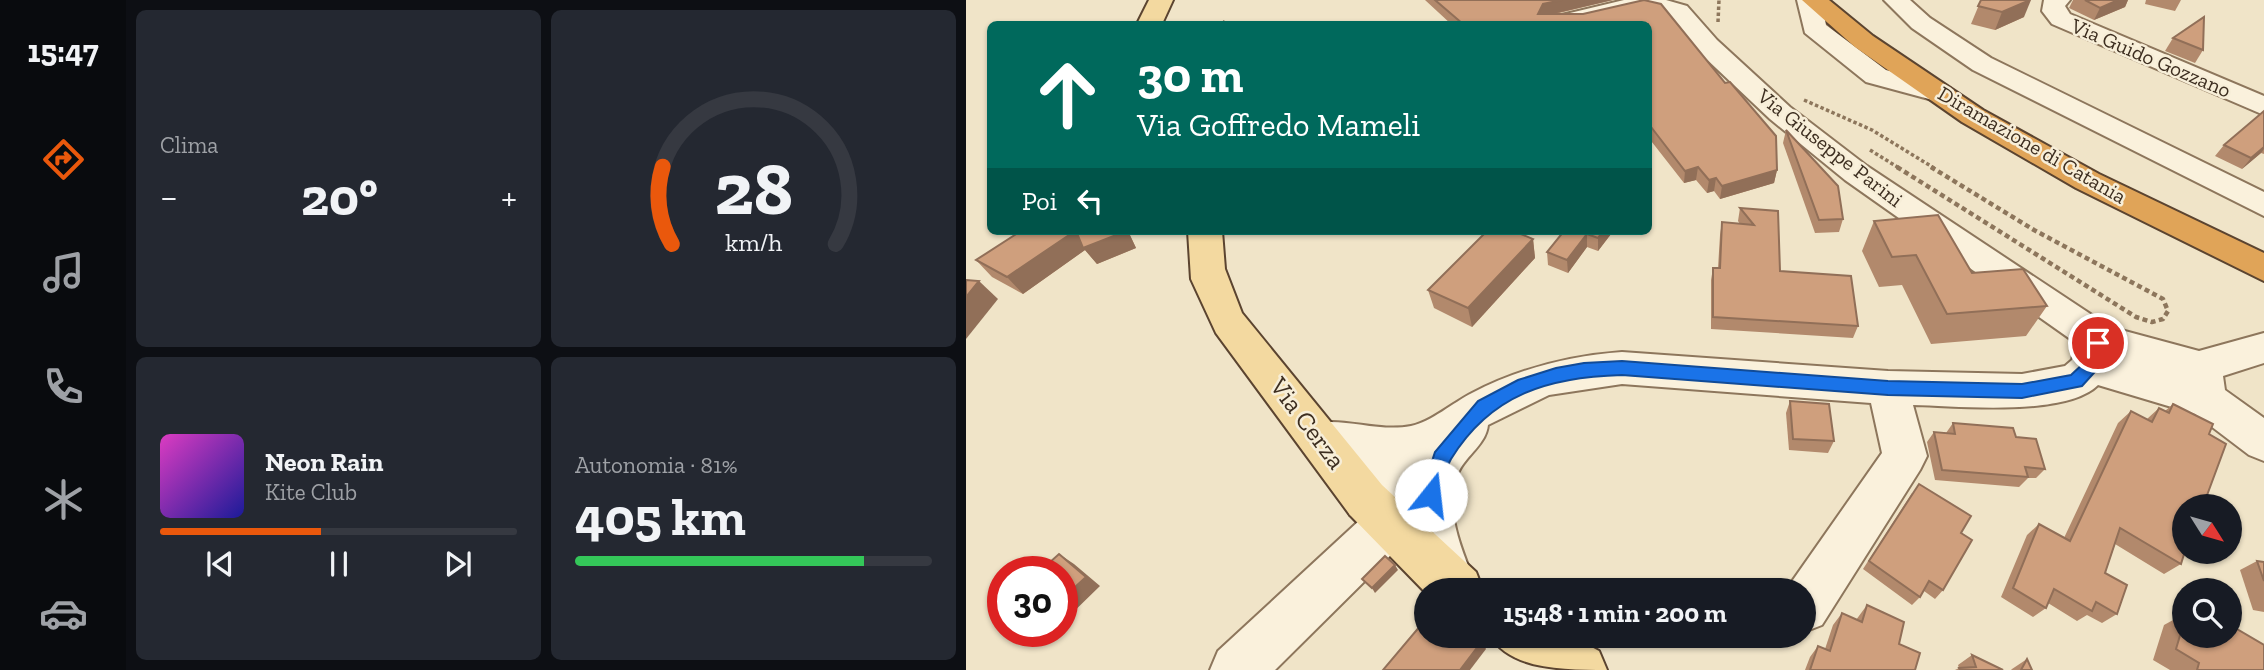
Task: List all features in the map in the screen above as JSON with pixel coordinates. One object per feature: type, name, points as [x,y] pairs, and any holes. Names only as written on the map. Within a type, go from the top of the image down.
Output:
[{"type":"highway","name":"Diramazione di Catania","points":[[1811,0],[1873,48],[1940,94],[2056,162],[2264,268]]},
{"type":"highway","name":"Diramazione di Catania","points":[[1837,0],[1889,41],[1954,85],[2074,152],[2264,246]]},
{"type":"main road","points":[[1151,21],[1161,0]]},
{"type":"main road","name":"Via Cerza","points":[[1205,235],[1204,264],[1213,292],[1228,323],[1377,512],[1445,578]]},
{"type":"main road","points":[[1540,648],[1580,670]]},
{"type":"street","points":[[1898,0],[1921,23],[1982,64],[2264,205]]},
{"type":"street","name":"Via Guido Gozzano","points":[[2058,0],[2053,4],[2054,11],[2061,19],[2264,106]]},
{"type":"street","name":"Via Giuseppe Parini","points":[[1567,21],[1646,2],[1678,10],[1708,46],[1780,113],[1845,165],[2099,353],[2108,372],[2145,380],[2182,395],[2198,382]]},
{"type":"street","points":[[2264,348],[2198,382],[2264,442]]},
{"type":"street","points":[[1237,670],[1377,512],[1423,478],[1429,450],[1484,406],[1524,385],[1584,369],[1622,368],[1888,388],[2022,391],[2076,381],[2099,353]]},
{"type":"street","points":[[1816,589],[1905,456],[1888,388]]},
{"type":"street","points":[[1320,439],[1384,448],[1429,450]]},
{"type":"street","points":[[1429,450],[1433,479],[1428,510],[1432,535],[1450,578]]},
{"type":"path","points":[[1716,26],[1721,13],[1719,0]]},
{"type":"path","points":[[1814,113],[1800,100],[1872,130],[2034,230],[2141,285],[2163,299],[2168,311],[2163,319],[2152,322],[2136,317],[1868,149]]},
{"type":"building","points":[[1435,0],[1562,0],[1543,4],[1538,14],[1583,14],[1644,0],[1661,4],[1725,83],[1730,82],[1776,136],[1777,170],[1722,186],[1716,178],[1709,180],[1698,167],[1685,171],[1652,128],[1652,21],[1460,21]]},
{"type":"building","points":[[1981,0],[2030,0],[2002,12],[1978,6]]},
{"type":"building","points":[[2085,0],[2118,0],[2100,8]]},
{"type":"building","points":[[2204,17],[2203,50],[2173,38]]},
{"type":"building","points":[[2264,111],[2264,147],[2251,158],[2224,145]]},
{"type":"building","points":[[1786,130],[1838,186],[1843,219],[1819,220]]},
{"type":"building","points":[[1740,208],[1778,211],[1780,271],[1851,276],[1858,326],[1713,317],[1713,268],[1720,268],[1722,222],[1754,225]]},
{"type":"building","points":[[1938,215],[1972,273],[2023,269],[2047,306],[1947,314],[1916,255],[1892,257],[1874,221]]},
{"type":"building","points":[[1015,235],[1069,235],[1007,277],[976,260]]},
{"type":"building","points":[[1078,235],[1116,235],[1083,248]]},
{"type":"building","points":[[1483,235],[1524,235],[1533,239],[1468,308],[1428,290]]},
{"type":"building","points":[[1561,235],[1586,235],[1567,260],[1547,252]]},
{"type":"building","points":[[966,280],[979,281],[966,297]]},
{"type":"building","points":[[1790,401],[1829,404],[1834,441],[1793,439]]},
{"type":"building","points":[[2173,404],[2213,424],[2209,434],[2226,444],[2207,494],[2172,494],[2172,559],[2120,528],[2105,573],[2127,585],[2117,614],[2096,602],[2092,611],[2054,589],[2046,608],[2013,588],[2039,524],[2070,541],[2131,411],[2152,422],[2159,408],[2169,413]]},
{"type":"building","points":[[1953,423],[2013,428],[2016,437],[2036,439],[2045,469],[2025,467],[2028,477],[1942,470],[1934,432],[1955,434]]},
{"type":"building","points":[[1919,484],[1971,516],[1961,533],[1972,540],[1943,590],[1929,581],[1920,597],[1869,561]]},
{"type":"building","points":[[1385,556],[1395,565],[1372,588],[1362,579]]},
{"type":"building","points":[[2257,561],[2264,562],[2264,581]]},
{"type":"building","points":[[1078,570],[1086,577],[1078,584]]},
{"type":"building","points":[[1867,605],[1904,622],[1899,644],[1920,653],[1915,670],[1810,670],[1818,646],[1830,651],[1842,613],[1862,622]]},
{"type":"building","points":[[2242,632],[2264,645],[2264,670],[2197,670],[2199,663],[2176,649],[2242,648]]},
{"type":"building","points":[[1414,633],[1414,648],[1477,648],[1460,670],[1383,670]]},
{"type":"building","points":[[1972,655],[2003,670],[1960,670],[1959,668],[1976,667]]},
{"type":"building","points":[[2027,659],[2032,670],[2021,670]]},
{"type":"route","points":[[1431,495],[1433,479],[1442,457],[1484,406],[1524,385],[1556,375],[1584,369],[1622,368],[1888,388],[2022,391],[2076,381],[2094,363],[2092,350],[2098,343]]}]
